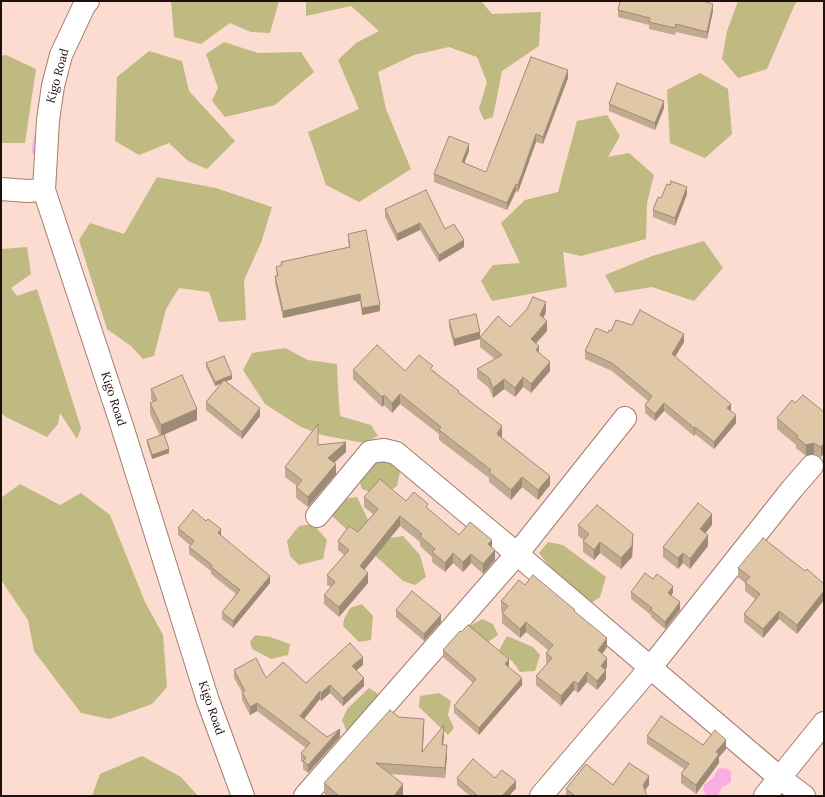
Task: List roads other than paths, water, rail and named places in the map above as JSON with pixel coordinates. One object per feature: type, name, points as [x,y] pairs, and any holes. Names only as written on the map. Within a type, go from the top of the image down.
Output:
[{"type":"street","name":"Kigo Road","points":[[88,1],[84,6],[61,55],[53,86],[35,191],[122,426],[208,701],[243,796]]},
{"type":"street","points":[[1,174],[35,191]]},
{"type":"street","points":[[1,189],[35,191]]},
{"type":"street","points":[[305,796],[517,554],[625,418]]},
{"type":"street","points":[[317,516],[370,452],[384,450],[396,454],[517,554],[780,778],[804,796]]},
{"type":"street","points":[[541,796],[651,668],[792,489],[812,466]]},
{"type":"street","points":[[765,796],[824,723]]},
{"type":"waterway","points":[[34,151],[37,135]]}]
